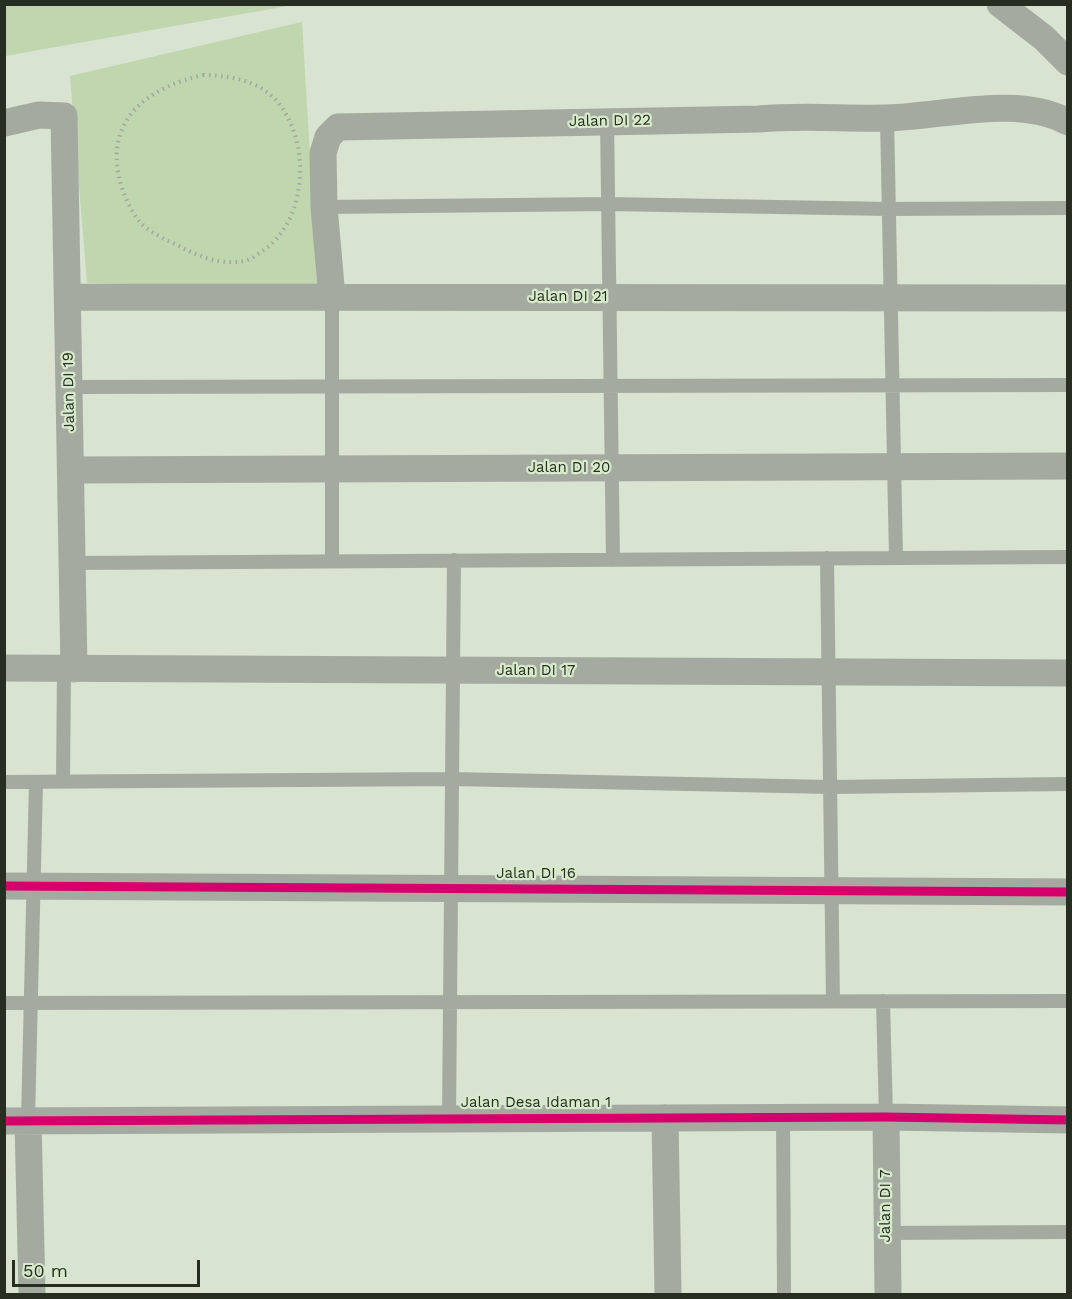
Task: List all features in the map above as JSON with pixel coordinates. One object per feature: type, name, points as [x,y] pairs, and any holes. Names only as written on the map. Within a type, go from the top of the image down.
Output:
[{"type":"street","points":[[1000,4],[1044,38],[1068,62]]},
{"type":"street","name":"Jalan DI 22","points":[[332,297],[324,207],[324,145],[332,131],[338,127],[607,120],[759,119],[803,115],[887,118],[1006,109],[1039,111],[1062,119]]},
{"type":"street","name":"Jalan DI 19","points":[[4,123],[39,115],[64,116],[72,563],[69,669]]},
{"type":"street","name":"Jalan DI 21","points":[[68,297],[1068,298]]},
{"type":"street","name":"Jalan DI 20","points":[[71,470],[1068,466]]},
{"type":"street","name":"Jalan DI 17","points":[[4,668],[1068,672]]},
{"type":"street","name":"Jalan DI 16","points":[[4,886],[1068,892]]},
{"type":"street","name":"Jalan Desa Idaman 1","points":[[16,1121],[783,1117],[1068,1120]]},
{"type":"street","name":"Jalan DI 7","points":[[886,1117],[885,1233],[888,1294]]},
{"type":"street","points":[[665,1118],[668,1294]]},
{"type":"street","points":[[16,1121],[32,1294]]},
{"type":"lane","points":[[887,118],[896,558]]},
{"type":"lane","points":[[607,120],[612,560]]},
{"type":"lane","points":[[324,207],[608,204],[889,209],[1068,208]]},
{"type":"lane","points":[[332,297],[332,561]]},
{"type":"lane","points":[[69,387],[1068,385]]},
{"type":"lane","points":[[72,563],[1068,557]]},
{"type":"lane","points":[[828,558],[833,1001]]},
{"type":"lane","points":[[449,1118],[454,560]]},
{"type":"lane","points":[[63,782],[69,669]]},
{"type":"lane","points":[[4,782],[452,779],[830,787],[1068,784]]},
{"type":"lane","points":[[16,1121],[32,1003],[36,782]]},
{"type":"lane","points":[[4,1003],[1068,1000]]},
{"type":"lane","points":[[883,1001],[886,1117]]},
{"type":"lane","points":[[783,1117],[784,1294]]},
{"type":"lane","points":[[885,1233],[1068,1232]]},
{"type":"path","points":[[203,75],[230,76],[253,84],[274,99],[291,124],[299,168],[295,211],[277,241],[245,261],[206,259],[187,250],[163,238],[141,222],[128,203],[115,160],[119,136],[129,115],[166,87],[203,75]]},
{"type":"green space","points":[[5,4],[293,4],[293,5],[5,56]]},
{"type":"green space","points":[[302,22],[318,289],[87,283],[70,76]]},
{"type":"cycle path","points":[[4,886],[1068,892]]},
{"type":"cycle path","points":[[4,1121],[886,1117],[1068,1120]]}]
